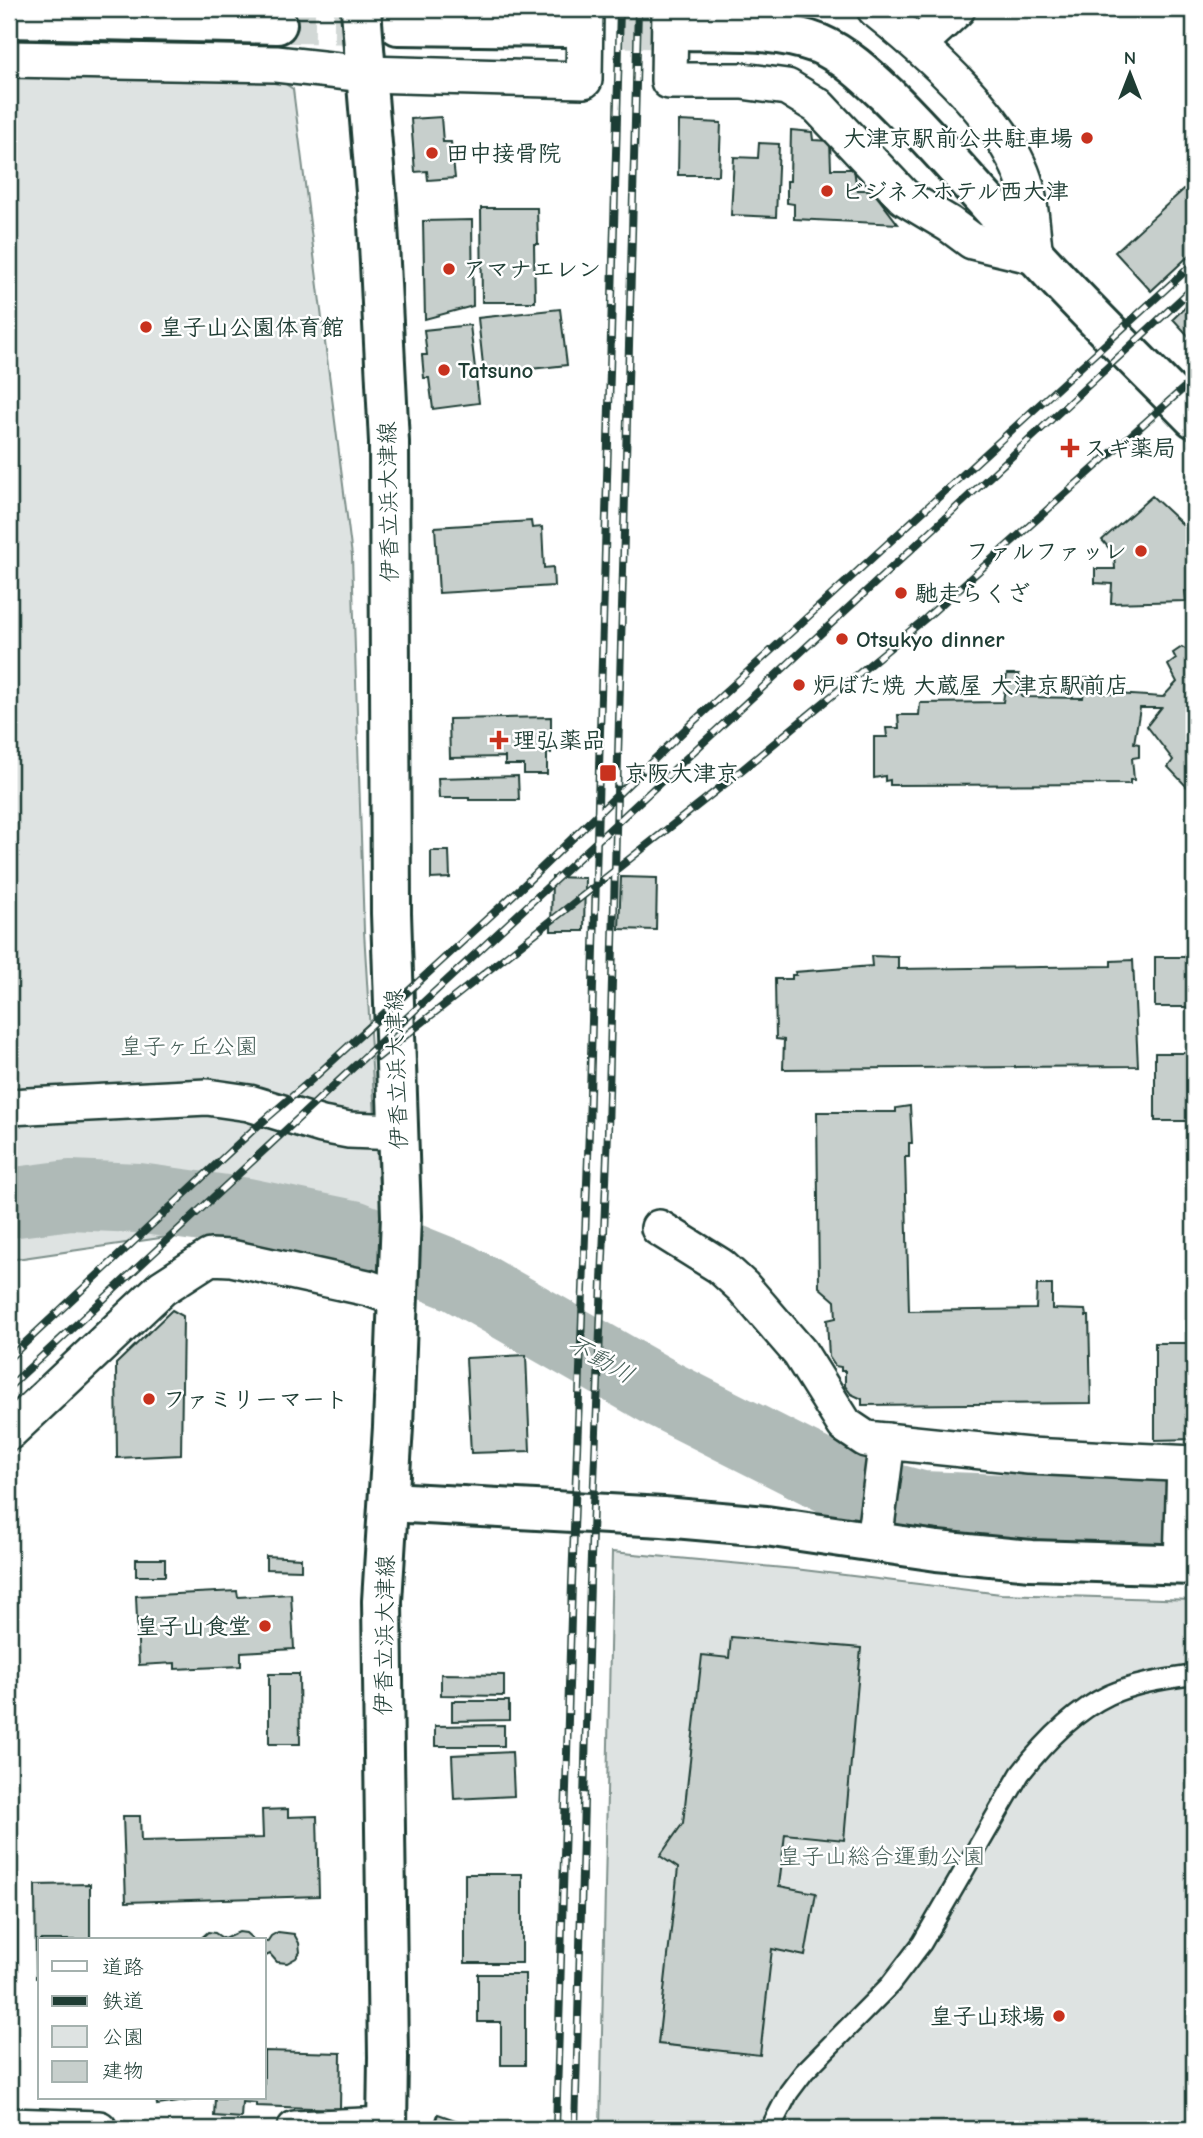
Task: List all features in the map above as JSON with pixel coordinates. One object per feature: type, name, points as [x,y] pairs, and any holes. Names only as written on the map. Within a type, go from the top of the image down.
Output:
[{"type":"main road","name":"伊香立浜大津線","points":[[361,9],[377,204],[388,442],[391,913],[401,1216],[382,1648],[387,2127]]},
{"type":"main road","points":[[9,18],[276,23]]},
{"type":"main road","points":[[398,26],[575,18]]},
{"type":"main road","points":[[677,19],[791,36],[821,45],[845,59],[911,118],[1035,256],[1194,418]]},
{"type":"main road","points":[[388,1502],[627,1513],[766,1526],[1031,1560],[1186,1563]]},
{"type":"street","points":[[677,19],[669,80],[742,80],[788,87],[818,106],[904,197],[972,241],[1035,256],[1025,186],[1003,136],[919,44],[875,9]]},
{"type":"street","points":[[919,44],[957,9]]},
{"type":"street","points":[[9,59],[276,64],[365,61],[584,80],[575,18]]},
{"type":"street","points":[[9,1107],[207,1097],[249,1103],[322,1125],[349,1130],[398,1132]]},
{"type":"street","points":[[659,1227],[720,1266],[743,1287],[800,1353],[845,1425],[866,1439],[1028,1456],[1188,1465],[1186,1563]]},
{"type":"street","points":[[9,1432],[162,1289],[210,1257],[231,1258],[399,1295]]},
{"type":"street","points":[[874,1540],[886,1442]]},
{"type":"street","points":[[9,2126],[99,2129]]},
{"type":"street","points":[[295,2129],[387,2127]]},
{"type":"lane","points":[[770,2129],[789,2092],[804,2072],[890,1985],[922,1943],[1020,1774],[1037,1753],[1068,1722],[1110,1695],[1160,1679],[1194,1675]]},
{"type":"green space","name":"皇子ヶ丘公園","points":[[9,70],[275,77],[293,89],[352,556],[364,931],[384,1268],[222,1229],[9,1260]]},
{"type":"green space","name":"皇子山総合運動公園","points":[[612,1552],[795,1569],[1001,1594],[1194,1600],[1194,2129],[600,2129]]},
{"type":"building","points":[[441,117],[443,142],[451,142],[455,178],[428,180],[427,171],[415,172],[411,119]]},
{"type":"building","points":[[679,121],[721,123],[719,175],[678,175]]},
{"type":"building","points":[[791,130],[812,132],[813,140],[830,141],[831,169],[854,169],[857,190],[872,190],[898,224],[794,219],[794,204],[787,203]]},
{"type":"building","points":[[759,143],[779,144],[776,217],[731,215],[734,157],[758,158]]},
{"type":"building","points":[[1194,180],[1194,251],[1151,291],[1115,252]]},
{"type":"building","points":[[481,208],[537,208],[538,244],[534,244],[535,302],[482,302]]},
{"type":"building","points":[[472,220],[473,306],[425,319],[423,221]]},
{"type":"building","points":[[1194,299],[1194,342],[1173,319]]},
{"type":"building","points":[[560,309],[567,365],[484,374],[478,318]]},
{"type":"building","points":[[470,325],[479,403],[433,409],[429,378],[424,378],[422,355],[427,355],[424,330]]},
{"type":"building","points":[[1152,496],[1194,535],[1194,591],[1185,591],[1186,601],[1111,603],[1112,584],[1095,583],[1095,569],[1115,569],[1114,554],[1102,540]]},
{"type":"building","points":[[531,521],[532,528],[542,527],[544,568],[553,567],[554,586],[439,593],[435,527]]},
{"type":"building","points":[[1182,647],[1194,654],[1194,782],[1187,787],[1168,767],[1173,760],[1147,726],[1161,708],[1140,708],[1134,743],[1139,744],[1139,757],[1132,758],[1134,780],[1130,780],[1130,784],[890,785],[890,780],[885,781],[885,776],[874,778],[874,737],[887,737],[886,728],[899,728],[898,715],[919,715],[920,703],[1003,702],[1007,674],[1019,674],[1022,697],[1083,698],[1085,678],[1098,678],[1100,693],[1163,697],[1177,682],[1168,665],[1176,659],[1173,653]]},
{"type":"building","points":[[551,717],[551,753],[547,753],[547,774],[524,774],[524,765],[505,765],[505,757],[450,758],[449,719]]},
{"type":"building","points":[[518,776],[519,800],[439,798],[438,778]]},
{"type":"building","points":[[431,851],[449,851],[450,878],[431,879]]},
{"type":"building","points":[[552,877],[585,878],[584,931],[551,931]]},
{"type":"building","points":[[621,877],[657,878],[656,930],[619,929]]},
{"type":"building","points":[[871,956],[898,957],[898,969],[1111,966],[1111,961],[1133,960],[1138,1066],[783,1069],[784,1040],[776,1039],[775,979],[792,979],[792,975],[796,975],[795,972],[872,966]]},
{"type":"building","points":[[1155,957],[1194,957],[1194,1007],[1155,1007]]},
{"type":"building","points":[[1155,1053],[1194,1053],[1194,1074],[1191,1074],[1192,1121],[1155,1121]]},
{"type":"building","points":[[910,1106],[912,1143],[909,1143],[909,1157],[905,1157],[909,1311],[1036,1309],[1037,1285],[1052,1285],[1052,1309],[1085,1310],[1086,1316],[1089,1316],[1091,1403],[862,1405],[862,1399],[851,1394],[845,1386],[845,1371],[835,1366],[829,1357],[827,1320],[836,1318],[835,1301],[819,1287],[817,1112],[896,1112],[896,1108]]},
{"type":"building","points":[[172,1310],[183,1316],[181,1455],[117,1458],[116,1364]]},
{"type":"building","points":[[1155,1343],[1194,1343],[1194,1439],[1155,1440]]},
{"type":"building","points":[[526,1355],[530,1451],[471,1453],[466,1358]]},
{"type":"building","points":[[266,1556],[301,1558],[301,1570],[266,1569]]},
{"type":"building","points":[[136,1559],[165,1559],[165,1576],[136,1576]]},
{"type":"building","points":[[237,1591],[238,1597],[291,1594],[294,1649],[241,1652],[241,1666],[175,1669],[175,1663],[139,1665],[136,1596]]},
{"type":"building","points":[[731,1637],[861,1648],[844,1840],[785,1834],[779,1886],[816,1893],[805,1956],[772,1949],[760,2055],[658,2044],[678,1868],[660,1856],[683,1823],[702,1655],[729,1658]]},
{"type":"building","points":[[269,1674],[299,1674],[300,1744],[269,1744]]},
{"type":"building","points":[[441,1674],[504,1675],[504,1696],[441,1695]]},
{"type":"building","points":[[452,1701],[509,1701],[509,1720],[452,1721]]},
{"type":"building","points":[[504,1725],[504,1746],[435,1746],[435,1726]]},
{"type":"building","points":[[512,1752],[514,1796],[454,1799],[452,1755]]},
{"type":"building","points":[[288,1809],[288,1817],[317,1816],[319,1896],[126,1902],[123,1816],[140,1816],[141,1841],[263,1838],[262,1810]]},
{"type":"building","points":[[465,1874],[522,1874],[522,1963],[465,1963]]},
{"type":"building","points":[[9,1875],[17,1875],[17,1987],[9,1987]]},
{"type":"building","points":[[90,1884],[90,1938],[38,1938],[38,1978],[36,1978],[35,1885]]},
{"type":"building","points":[[208,1932],[222,1938],[201,1938]]},
{"type":"building","points":[[239,1932],[252,1938],[226,1938]]},
{"type":"building","points":[[278,1932],[294,1934],[300,1952],[296,1958],[287,1963],[277,1962],[270,1954],[266,1956],[266,1942]]},
{"type":"building","points":[[478,1974],[525,1974],[525,2065],[501,2065],[501,2022],[478,2022]]},
{"type":"building","points":[[11,2022],[11,2075],[9,2075]]},
{"type":"building","points":[[266,2051],[341,2053],[340,2109],[256,2106],[256,2103],[242,2102],[241,2118],[214,2116],[215,2100],[266,2100]]},
{"type":"building","points":[[156,2100],[193,2100],[157,2105]]},
{"type":"building","points":[[438,2114],[481,2129],[433,2129]]},
{"type":"waterway","name":"不動川","points":[[9,1203],[70,1195],[138,1198],[247,1213],[353,1235],[458,1277],[663,1394],[843,1485],[921,1506],[1194,1516]]},
{"type":"tunnel","points":[[277,24],[396,25]]},
{"type":"tunnel","points":[[565,27],[683,30]]},
{"type":"railway","points":[[556,2129],[589,1130],[620,9]]},
{"type":"railway","points":[[575,2129],[590,1582],[608,1131],[638,9]]},
{"type":"railway","points":[[9,1358],[253,1130],[317,1075],[524,885],[693,722],[1194,263]]},
{"type":"railway","points":[[9,1387],[1194,287]]},
{"type":"railway","points":[[377,1058],[731,779],[926,618],[1194,379]]},
{"type":"place","name":"大津京駅前公共駐車場","points":[[1087,138]]},
{"type":"place","name":"田中接骨院","points":[[432,153]]},
{"type":"place","name":"ビジネスホテル西大津","points":[[827,191]]},
{"type":"place","name":"アマナエレン","points":[[449,269]]},
{"type":"place","name":"皇子山公園体育館","points":[[146,327]]},
{"type":"place","name":"Tatsuno","points":[[444,370]]},
{"type":"place","name":"スギ薬局","points":[[1070,448]]},
{"type":"place","name":"ファルファッレ","points":[[1141,551]]},
{"type":"place","name":"馳走らくざ","points":[[901,593]]},
{"type":"place","name":"Otsukyo dinner","points":[[842,639]]},
{"type":"place","name":"炉ばた焼 大蔵屋 大津京駅前店","points":[[799,685]]},
{"type":"place","name":"理弘薬品","points":[[499,740]]},
{"type":"place","name":"京阪大津京","points":[[608,773]]},
{"type":"place","name":"ファミリーマート","points":[[149,1399]]},
{"type":"place","name":"皇子山食堂","points":[[265,1626]]},
{"type":"place","name":"皇子山球場","points":[[1059,2016]]}]
